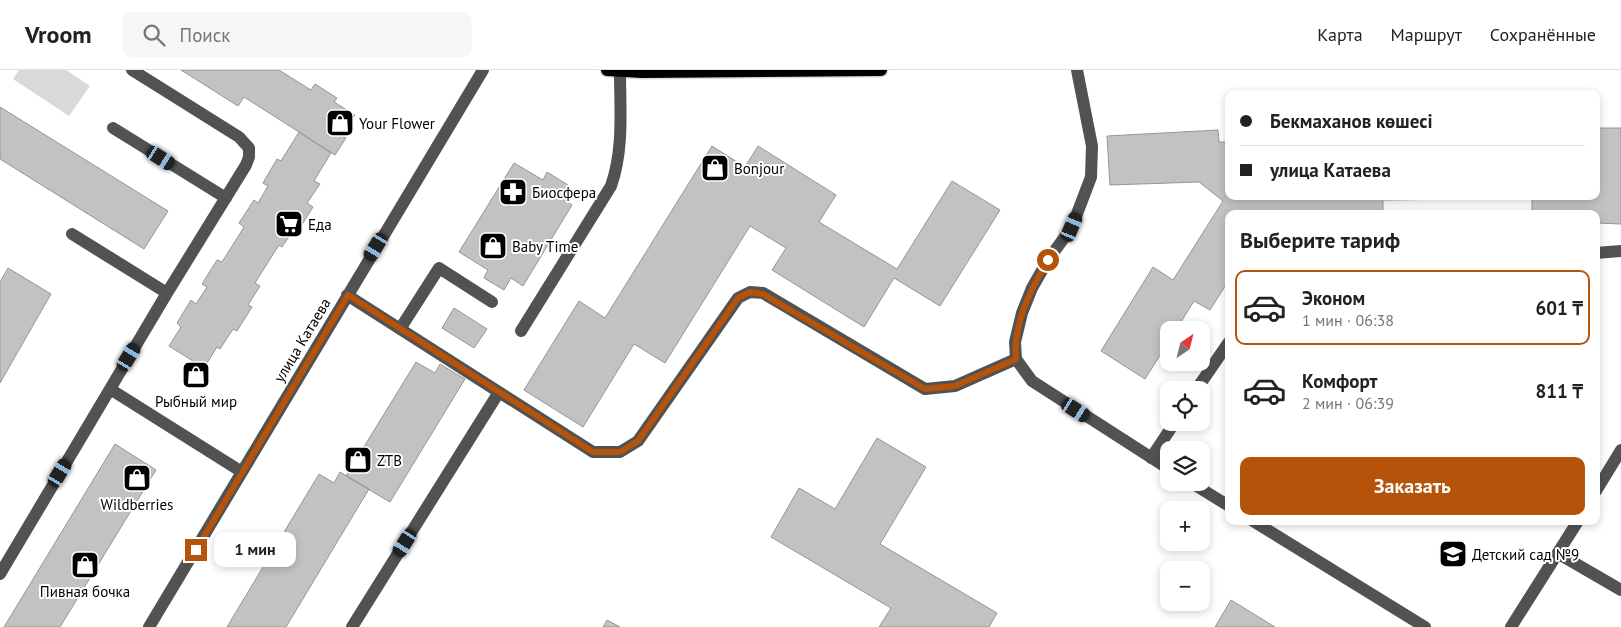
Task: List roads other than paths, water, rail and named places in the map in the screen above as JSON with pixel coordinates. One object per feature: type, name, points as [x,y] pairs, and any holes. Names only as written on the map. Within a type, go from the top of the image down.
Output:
[{"type":"main road","points":[[606,70],[620,72],[881,70]]},
{"type":"street","points":[[0,574],[167,293],[246,165],[249,157],[249,148],[239,137],[132,70]]},
{"type":"street","name":"улица Катаева","points":[[149,627],[483,70]]},
{"type":"street","points":[[1077,70],[1092,146],[1091,177],[1072,227],[1048,260],[1032,288],[1022,314],[1015,342],[1016,359],[1032,382],[1160,464]]},
{"type":"street","points":[[521,331],[611,186],[620,153],[620,72]]},
{"type":"street","points":[[113,128],[226,198]]},
{"type":"street","points":[[72,234],[167,293]]},
{"type":"street","points":[[1600,253],[1621,251]]},
{"type":"street","points":[[400,329],[439,268],[492,302]]},
{"type":"street","points":[[348,295],[593,452],[620,452],[638,441],[738,298],[750,292],[763,294],[925,389],[955,386],[1016,359]]},
{"type":"street","points":[[1202,381],[1225,348]]},
{"type":"street","points":[[110,389],[242,472]]},
{"type":"street","points":[[352,627],[499,392]]},
{"type":"street","points":[[1151,458],[1169,431]]},
{"type":"street","points":[[1600,477],[1621,450]]},
{"type":"street","points":[[1205,491],[1225,504]]},
{"type":"street","points":[[1259,525],[1425,627]]},
{"type":"street","points":[[1511,627],[1576,525]]},
{"type":"street","points":[[1559,554],[1621,590]]},
{"type":"place","name":"Your Flower","points":[[340,123]]},
{"type":"place","name":"Bonjour","points":[[715,168]]},
{"type":"place","name":"Биосфера","points":[[513,192]]},
{"type":"place","name":"Еда","points":[[289,224]]},
{"type":"place","name":"Baby Time","points":[[493,246]]},
{"type":"place","name":"Рыбный мир","points":[[196,375]]},
{"type":"place","name":"ZTB","points":[[358,460]]},
{"type":"place","name":"Wildberries","points":[[137,478]]},
{"type":"place","name":"Детский сад №9","points":[[1453,554]]},
{"type":"place","name":"Пивная бочка","points":[[85,565]]}]
